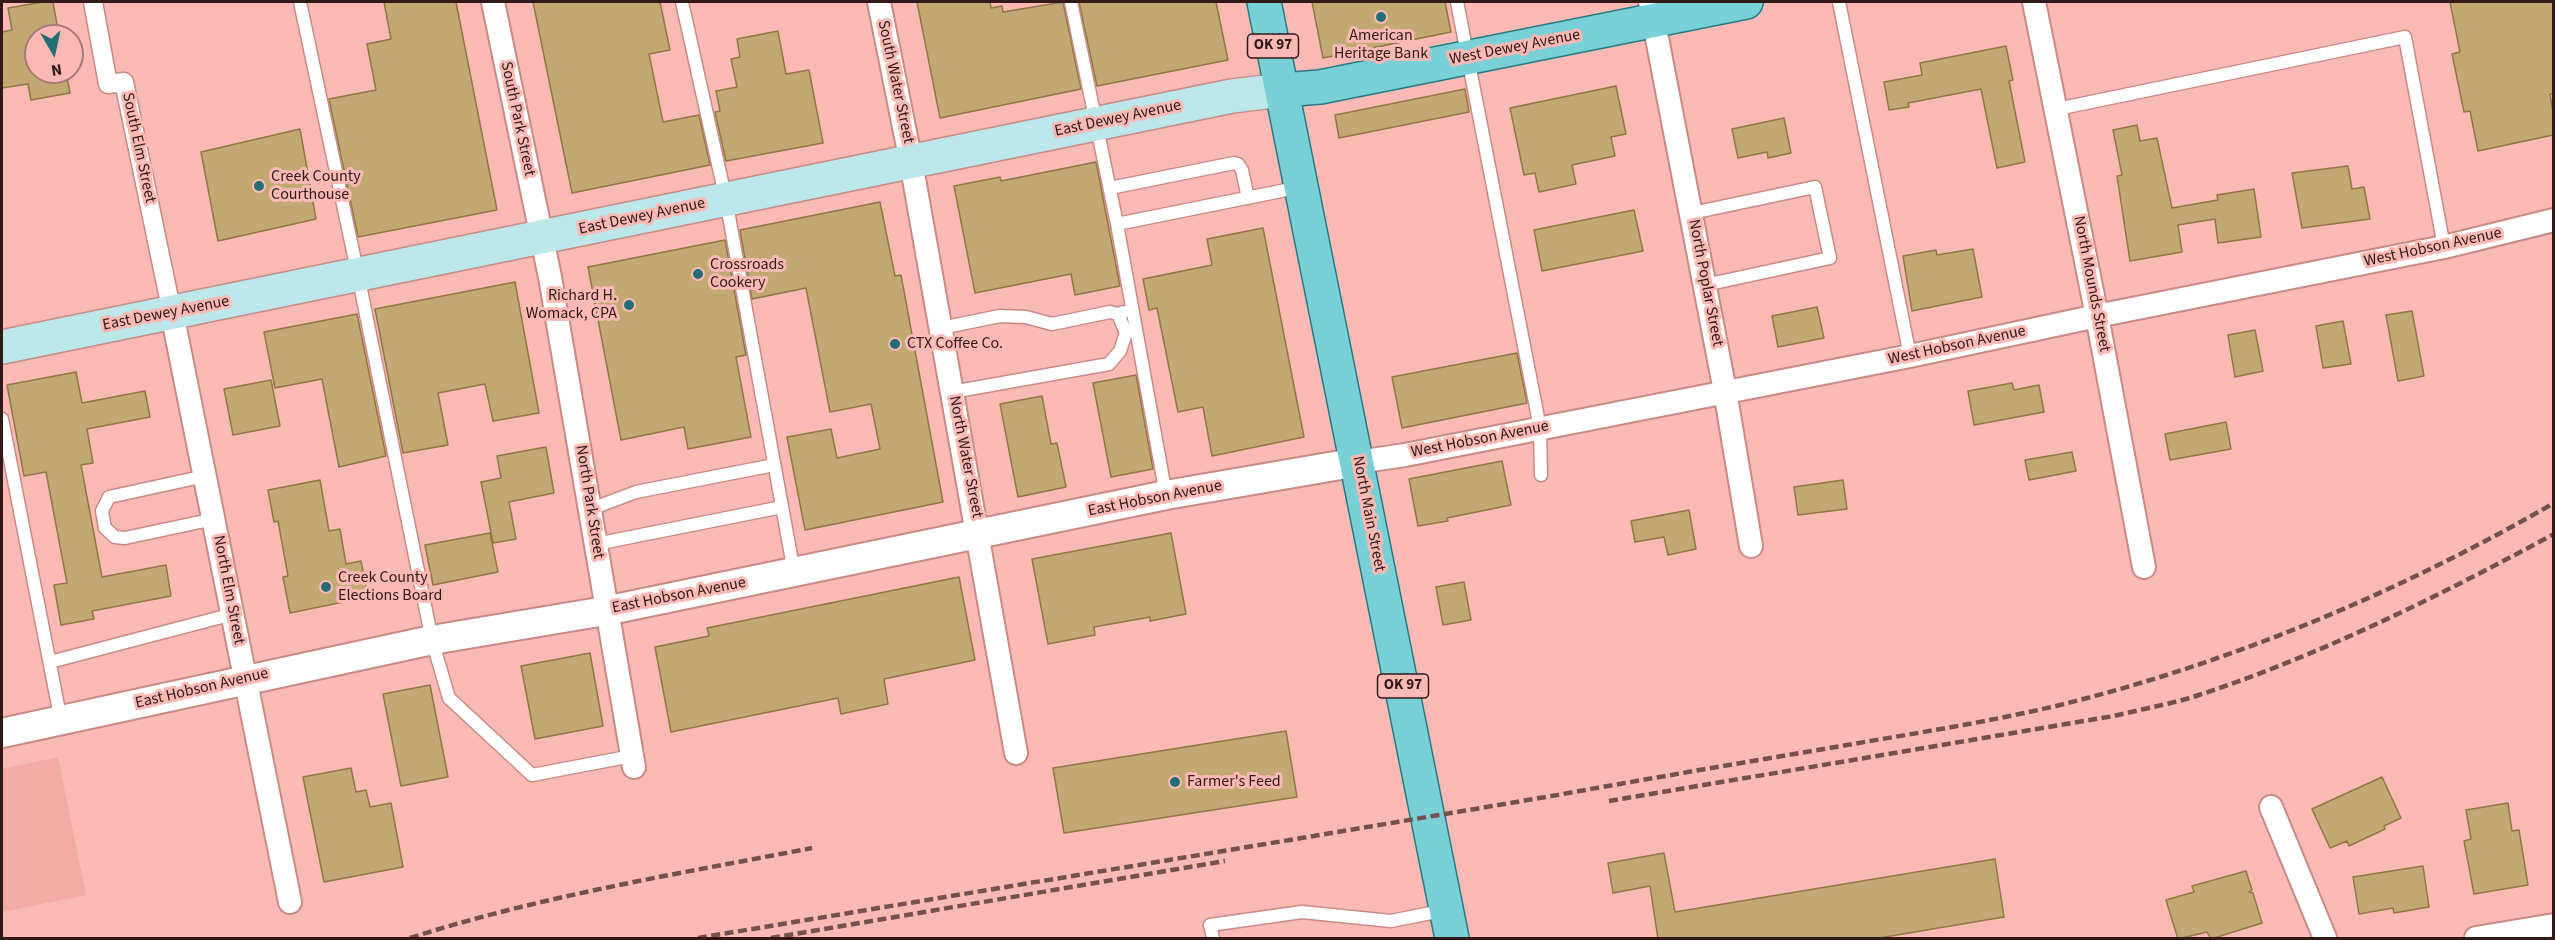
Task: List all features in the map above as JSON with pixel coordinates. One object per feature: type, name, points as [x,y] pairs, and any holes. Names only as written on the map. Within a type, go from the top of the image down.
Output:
[{"type":"main road","name":"OK 97","points":[[1264,2],[1282,90]]},
{"type":"main road","name":"West Dewey Avenue","points":[[1282,90],[1320,87],[1468,58],[1652,11],[1746,2]]},
{"type":"main road","name":"East Dewey Avenue","points":[[2,347],[1241,94],[1282,90]]},
{"type":"main road","name":"North Main Street","points":[[1282,90],[1450,924]]},
{"type":"street","name":"South Elm Street","points":[[93,2],[108,84],[124,82],[172,313]]},
{"type":"street","name":"South Park Street","points":[[493,2],[542,237]]},
{"type":"street","name":"South Water Street","points":[[879,2],[911,162]]},
{"type":"street","name":"North Mounds Street","points":[[2034,2],[2057,109],[2144,567]]},
{"type":"street","name":"North Poplar Street","points":[[1652,11],[1725,391],[1751,546]]},
{"type":"street","name":"North Water Street","points":[[911,162],[1016,753]]},
{"type":"street","name":"West Hobson Avenue","points":[[1358,462],[1910,356],[2444,247],[2553,220]]},
{"type":"street","name":"North Park Street","points":[[542,237],[591,509],[605,611],[633,761]]},
{"type":"street","name":"North Elm Street","points":[[172,313],[290,902]]},
{"type":"street","name":"East Hobson Avenue","points":[[2,733],[432,640],[605,611],[1166,495],[1358,462]]},
{"type":"street","points":[[2271,807],[2325,939]]},
{"type":"street","points":[[2476,939],[2553,925]]},
{"type":"lane","points":[[300,2],[432,640],[449,698],[532,775],[633,761]]},
{"type":"lane","points":[[682,2],[726,200],[794,572]]},
{"type":"lane","points":[[1071,2],[1117,224],[1166,495]]},
{"type":"lane","points":[[1457,2],[1540,428],[1541,475]]},
{"type":"lane","points":[[1839,2],[1910,356]]},
{"type":"lane","points":[[2057,109],[2405,37],[2444,247]]},
{"type":"lane","points":[[1110,188],[1234,163],[1238,164],[1242,170],[1248,198]]},
{"type":"lane","points":[[1117,224],[1302,187]]},
{"type":"lane","points":[[1692,213],[1815,187],[1830,258],[1705,285]]},
{"type":"lane","points":[[941,328],[1000,316],[1026,317],[1052,324],[1110,312],[1118,314],[1133,310]]},
{"type":"lane","points":[[952,392],[1110,364],[1120,351],[1126,333],[1118,314]]},
{"type":"lane","points":[[2,424],[61,722]]},
{"type":"lane","points":[[591,509],[636,492],[774,465]]},
{"type":"lane","points":[[205,476],[109,497],[102,511],[105,528],[115,537],[125,538],[214,519]]},
{"type":"lane","points":[[596,544],[782,507]]},
{"type":"lane","points":[[50,662],[232,614]]},
{"type":"lane","points":[[1213,939],[1210,925],[1302,912],[1450,924]]},
{"type":"shaded area","points":[[58,757],[86,895],[2,912],[2,769]]},
{"type":"building","points":[[53,2],[57,24],[24,24],[24,84],[28,84],[2,88],[2,32],[12,30],[8,8]]},
{"type":"building","points":[[384,2],[456,2],[497,210],[358,237],[329,99],[376,90],[367,44],[391,39]]},
{"type":"building","points":[[533,2],[660,2],[670,50],[649,54],[663,122],[699,115],[710,165],[572,193]]},
{"type":"building","points":[[917,2],[990,2],[991,8],[1002,6],[1003,12],[1063,2],[1081,89],[940,118]]},
{"type":"building","points":[[1079,2],[1216,2],[1228,60],[1097,86]]},
{"type":"building","name":"American Heritage Bank","points":[[1312,2],[1445,2],[1451,32],[1323,58]]},
{"type":"building","points":[[2450,2],[2553,2],[2553,94],[2550,94],[2553,135],[2478,151],[2470,111],[2464,112],[2452,54],[2460,52]]},
{"type":"building","points":[[778,31],[786,74],[809,70],[823,143],[726,161],[715,112],[720,111],[716,91],[737,87],[731,59],[740,57],[737,39]]},
{"type":"building","points":[[2006,46],[2013,80],[2009,81],[2025,162],[1997,168],[1981,89],[1908,103],[1909,107],[1889,110],[1884,82],[1922,75],[1920,63]]},
{"type":"building","points":[[28,84],[68,84],[70,93],[31,100]]},
{"type":"building","points":[[1616,86],[1626,134],[1611,137],[1615,156],[1572,165],[1576,184],[1539,192],[1535,173],[1524,175],[1510,108]]},
{"type":"building","points":[[1465,89],[1469,112],[1339,138],[1335,115]]},
{"type":"building","points":[[1784,118],[1791,153],[1768,158],[1767,152],[1738,158],[1732,129]]},
{"type":"building","points":[[2137,125],[2140,141],[2157,138],[2172,208],[2218,200],[2217,195],[2254,189],[2261,237],[2218,243],[2215,219],[2178,225],[2182,252],[2130,261],[2117,176],[2122,175],[2113,130]]},
{"type":"building","name":"Creek County Courthouse","points":[[300,129],[316,219],[218,241],[201,152]]},
{"type":"building","points":[[1096,162],[1120,286],[1075,295],[1071,274],[975,293],[954,186],[1000,177],[1001,181]]},
{"type":"building","points":[[2348,166],[2352,189],[2364,187],[2370,219],[2302,228],[2292,173]]},
{"type":"building","points":[[880,202],[895,276],[901,275],[943,502],[805,530],[787,437],[831,429],[837,458],[880,449],[871,404],[830,412],[806,288],[752,299],[740,230]]},
{"type":"building","points":[[1634,210],[1643,251],[1542,271],[1534,230]]},
{"type":"building","points":[[1263,228],[1304,437],[1212,456],[1203,407],[1178,412],[1157,308],[1149,310],[1143,279],[1212,265],[1207,239]]},
{"type":"building","points":[[725,240],[746,355],[736,357],[751,437],[688,449],[684,427],[621,440],[588,267]]},
{"type":"building","points":[[1973,249],[1982,297],[1912,311],[1903,256],[1936,250],[1937,255]]},
{"type":"building","points":[[515,282],[539,413],[493,421],[485,384],[438,393],[448,445],[403,453],[375,309]]},
{"type":"building","points":[[1817,307],[1824,338],[1778,347],[1772,316]]},
{"type":"building","points":[[2412,311],[2424,376],[2398,381],[2386,315]]},
{"type":"building","points":[[357,314],[386,456],[339,467],[322,379],[275,388],[264,332]]},
{"type":"building","points":[[2343,321],[2351,364],[2323,368],[2316,326]]},
{"type":"building","points":[[2255,330],[2263,371],[2235,377],[2228,335]]},
{"type":"building","points":[[1517,353],[1527,403],[1402,428],[1392,377]]},
{"type":"building","points":[[76,372],[82,403],[145,391],[150,417],[87,429],[93,463],[81,465],[102,577],[166,565],[171,596],[92,611],[94,619],[61,625],[54,585],[67,583],[46,472],[24,476],[7,385]]},
{"type":"building","points":[[1136,375],[1153,469],[1111,477],[1093,383]]},
{"type":"building","points":[[271,380],[280,426],[233,435],[224,389]]},
{"type":"building","points":[[2012,383],[2014,390],[2039,385],[2044,412],[1974,425],[1968,391]]},
{"type":"building","points":[[1042,396],[1051,444],[1057,443],[1066,487],[1018,497],[1000,404]]},
{"type":"building","points":[[2226,422],[2231,449],[2170,460],[2165,434]]},
{"type":"building","points":[[546,447],[554,493],[509,502],[516,539],[493,543],[481,482],[501,478],[497,456]]},
{"type":"building","points":[[2072,452],[2076,471],[2029,480],[2025,460]]},
{"type":"building","points":[[1502,461],[1511,505],[1418,526],[1409,479]]},
{"type":"building","points":[[320,480],[329,531],[340,529],[346,564],[361,561],[368,597],[290,613],[283,577],[288,576],[278,521],[274,522],[268,490]]},
{"type":"building","points":[[1843,480],[1847,509],[1798,515],[1794,487]]},
{"type":"building","points":[[1689,510],[1696,549],[1668,555],[1664,537],[1635,542],[1631,521]]},
{"type":"building","points":[[490,533],[498,572],[433,585],[425,545]]},
{"type":"building","points":[[1171,533],[1186,614],[1150,621],[1150,617],[1094,627],[1095,635],[1048,644],[1032,559]]},
{"type":"building","points":[[959,577],[975,660],[884,679],[888,704],[841,714],[838,698],[671,732],[655,647],[709,636],[707,628]]},
{"type":"building","points":[[1464,582],[1471,620],[1443,625],[1436,587]]},
{"type":"building","points":[[590,653],[603,726],[535,739],[521,666]]},
{"type":"building","points":[[430,685],[448,777],[401,786],[383,694]]},
{"type":"building","name":"Farmer's Feed","points":[[1286,731],[1297,797],[1064,833],[1053,768]]},
{"type":"building","points":[[351,768],[356,792],[366,790],[370,807],[391,803],[403,867],[324,882],[303,777]]},
{"type":"building","points":[[2382,777],[2401,818],[2384,826],[2385,829],[2349,846],[2347,841],[2330,848],[2312,809]]},
{"type":"building","points":[[2508,803],[2512,831],[2519,830],[2528,885],[2474,894],[2464,841],[2471,839],[2466,810]]},
{"type":"building","points":[[1664,853],[1675,912],[1995,859],[2004,917],[1873,939],[1658,939],[1650,886],[1613,893],[1608,863]]},
{"type":"building","points":[[2423,866],[2429,907],[2394,913],[2393,908],[2359,914],[2353,877]]},
{"type":"building","points":[[2246,871],[2252,890],[2249,892],[2253,893],[2262,923],[2211,939],[2207,932],[2178,939],[2166,900],[2194,892],[2192,886]]},
{"type":"railway","points":[[698,938],[1563,794],[1952,727],[2056,706],[2186,669],[2312,622],[2435,567],[2554,503]]},
{"type":"railway","points":[[1609,801],[2114,716],[2168,704],[2245,679],[2335,642],[2467,580],[2554,534]]},
{"type":"railway","points":[[410,938],[559,898],[812,848]]},
{"type":"railway","points":[[771,938],[1225,861]]},
{"type":"place","name":"American Heritage Bank","points":[[1381,17]]},
{"type":"place","name":"Creek County Courthouse","points":[[259,186]]},
{"type":"place","name":"Crossroads Cookery","points":[[698,274]]},
{"type":"place","name":"Richard H. Womack, CPA","points":[[629,305]]},
{"type":"place","name":"CTX Coffee Co.","points":[[895,344]]},
{"type":"place","name":"Creek County Elections Board","points":[[326,587]]},
{"type":"place","name":"Farmer's Feed","points":[[1175,782]]}]
